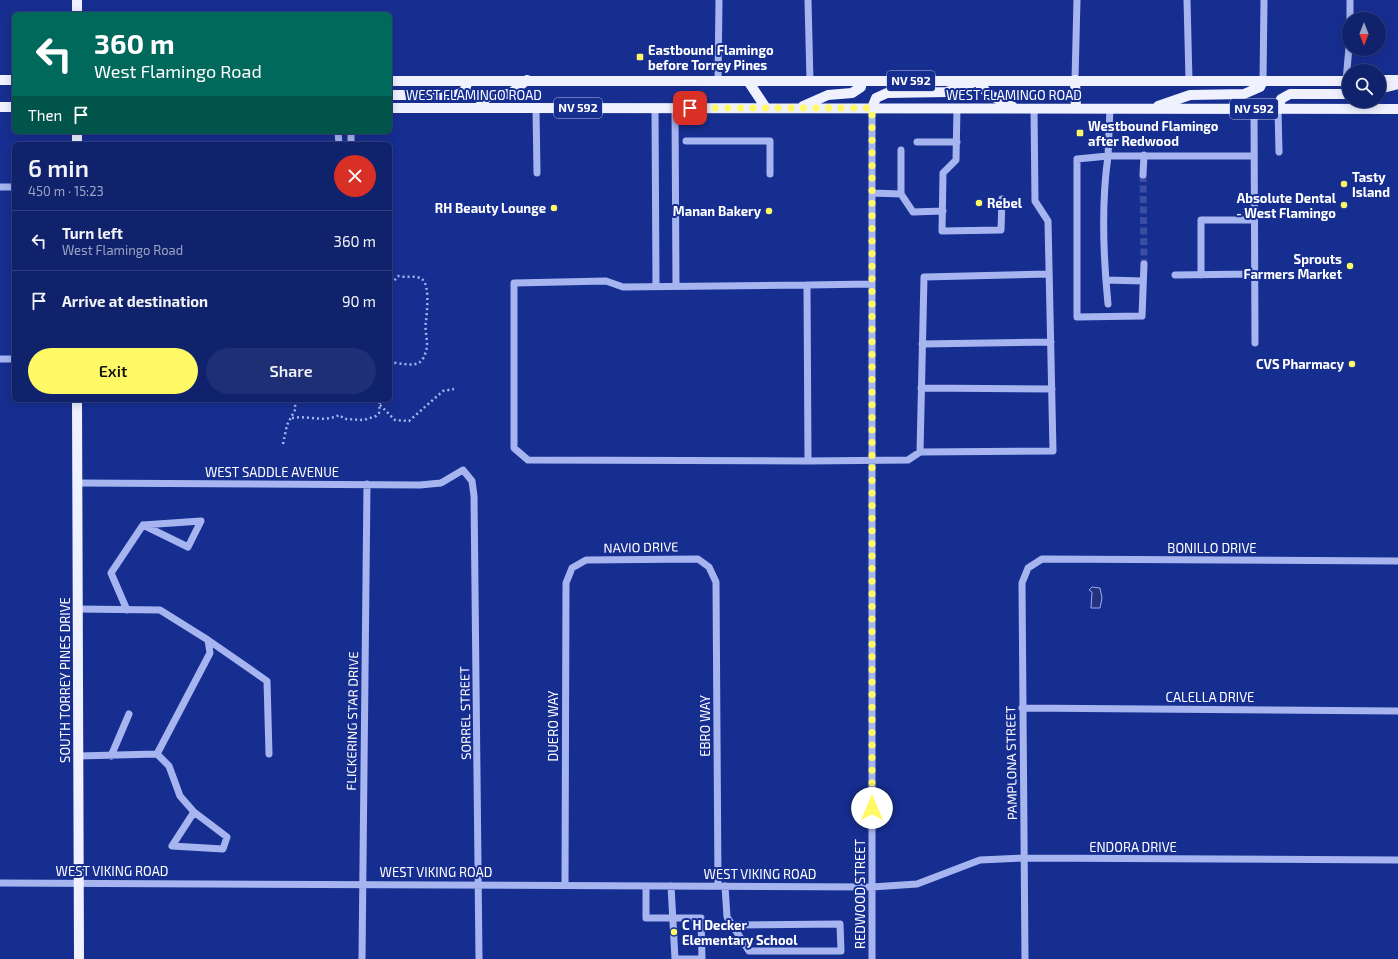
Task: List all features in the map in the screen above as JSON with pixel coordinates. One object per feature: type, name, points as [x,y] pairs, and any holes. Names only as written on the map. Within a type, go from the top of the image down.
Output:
[{"type":"main road","points":[[77,0],[77,12]]},
{"type":"main road","points":[[0,80],[12,80]]},
{"type":"main road","points":[[479,108],[486,97],[494,94],[510,94],[527,80]]},
{"type":"main road","points":[[1075,80],[1076,108]]},
{"type":"main road","points":[[1386,80],[1398,80]]},
{"type":"main road","name":"WEST FLAMINGO ROAD","points":[[392,81],[1342,81]]},
{"type":"main road","points":[[392,95],[456,95],[464,92],[468,81]]},
{"type":"main road","points":[[748,81],[766,108]]},
{"type":"main road","points":[[799,108],[828,95],[852,93],[861,87],[862,81]]},
{"type":"main road","points":[[872,108],[876,98],[887,93],[947,92],[977,81],[988,94],[1016,108]]},
{"type":"main road","points":[[1151,108],[1190,95],[1244,94],[1260,87],[1263,81]]},
{"type":"main road","points":[[1386,87],[1398,84]]},
{"type":"main road","points":[[1278,109],[1281,99],[1290,94],[1342,94]]},
{"type":"main road","points":[[0,107],[12,107]]},
{"type":"main road","name":"WEST FLAMINGO ROAD","points":[[392,108],[1398,109]]},
{"type":"main road","name":"SOUTH TORREY PINES DRIVE","points":[[77,402],[79,959]]},
{"type":"street","points":[[718,81],[719,0]]},
{"type":"street","points":[[808,0],[810,81]]},
{"type":"street","points":[[1075,80],[1077,0]]},
{"type":"street","points":[[1187,0],[1189,80]]},
{"type":"street","points":[[1263,81],[1264,0]]},
{"type":"street","points":[[1350,0],[1350,12]]},
{"type":"street","points":[[536,108],[537,173]]},
{"type":"street","points":[[655,108],[656,286]]},
{"type":"street","points":[[675,108],[676,286]]},
{"type":"street","name":"REDWOOD STREET","points":[[872,108],[872,959]]},
{"type":"street","points":[[958,108],[956,160],[943,173],[942,231],[1001,230],[1002,199]]},
{"type":"street","points":[[872,284],[624,287],[606,281],[514,283],[514,448],[528,460],[908,460],[920,452],[1053,451],[1048,221],[1035,201],[1034,108]]},
{"type":"street","points":[[1108,304],[1103,254],[1103,192],[1108,156],[1110,108]]},
{"type":"street","points":[[1254,109],[1255,343]]},
{"type":"street","points":[[1278,109],[1279,152]]},
{"type":"street","points":[[686,141],[770,141],[770,174]]},
{"type":"street","points":[[917,142],[957,142]]},
{"type":"street","points":[[901,150],[901,194],[913,212],[942,211]]},
{"type":"street","points":[[1143,175],[1144,155]]},
{"type":"street","points":[[1144,264],[1142,316],[1077,317],[1077,159],[1144,155],[1254,156]]},
{"type":"street","points":[[0,187],[12,187]]},
{"type":"street","points":[[872,193],[901,194]]},
{"type":"street","points":[[1201,275],[1201,220],[1254,220]]},
{"type":"street","points":[[920,452],[924,277],[1050,274]]},
{"type":"street","points":[[1175,275],[1254,274]]},
{"type":"street","points":[[1106,280],[1143,281]]},
{"type":"street","points":[[807,285],[808,461]]},
{"type":"street","points":[[922,344],[1051,342]]},
{"type":"street","points":[[0,359],[12,359]]},
{"type":"street","points":[[921,388],[1052,389]]},
{"type":"street","name":"WEST SADDLE AVENUE","points":[[77,483],[441,483],[463,470]]},
{"type":"street","name":"SORREL STREET","points":[[463,470],[472,481],[474,496],[479,959]]},
{"type":"street","name":"FLICKERING STAR DRIVE","points":[[362,959],[367,484]]},
{"type":"street","points":[[201,521],[188,547],[143,525],[172,523],[201,521]]},
{"type":"street","points":[[127,610],[111,573],[143,525]]},
{"type":"street","name":"NAVIO DRIVE","points":[[572,568],[586,560],[698,558],[710,567]]},
{"type":"street","name":"BONILLO DRIVE","points":[[1028,568],[1042,559],[1398,561]]},
{"type":"street","name":"EBRO WAY","points":[[710,567],[716,582],[721,886],[727,917],[749,951],[833,951]]},
{"type":"street","name":"DUERO WAY","points":[[565,885],[566,584],[572,568]]},
{"type":"street","name":"PAMPLONA STREET","points":[[1024,959],[1022,583],[1028,568]]},
{"type":"street","points":[[78,609],[160,610],[208,640],[267,681],[269,754]]},
{"type":"street","points":[[157,754],[210,653],[208,640]]},
{"type":"street","name":"CALELLA DRIVE","points":[[1022,708],[1398,711]]},
{"type":"street","points":[[111,756],[129,714]]},
{"type":"street","points":[[78,756],[157,754],[169,766],[180,796],[194,812],[227,837],[223,850],[172,846],[194,812]]},
{"type":"street","name":"ENDORA DRIVE","points":[[872,887],[917,884],[980,860],[1024,858],[1398,860]]},
{"type":"street","name":"WEST VIKING ROAD","points":[[0,883],[872,887]]},
{"type":"street","points":[[646,886],[646,918],[673,919],[701,918],[702,959],[675,959],[673,919],[672,886]]},
{"type":"street","points":[[732,925],[840,924],[841,951],[833,951],[833,959]]},
{"type":"path","points":[[392,281],[394,281],[398,276],[420,277],[424,280],[427,288],[427,350],[419,363],[392,362]]},
{"type":"path","points":[[380,405],[395,420],[409,421],[443,390],[454,389]]},
{"type":"path","points":[[283,444],[288,425],[296,408],[294,402]]},
{"type":"path","points":[[292,418],[310,420],[321,418],[327,420],[335,418],[339,415],[345,419],[368,419],[380,413],[380,405]]},
{"type":"shaded area","points":[[1092,587],[1100,588],[1102,598],[1100,608],[1091,608],[1092,592],[1089,590]]},
{"type":"tunnel","points":[[1143,175],[1144,264]]},
{"type":"place","name":"Eastbound Flamingo before Torrey Pines","points":[[640,57]]},
{"type":"place","name":"Westbound Flamingo after Redwood","points":[[1080,133]]},
{"type":"place","name":"Tasty Island","points":[[1344,184]]},
{"type":"place","name":"Rebel","points":[[979,203]]},
{"type":"place","name":"Absolute Dental - West Flamingo","points":[[1344,205]]},
{"type":"place","name":"RH Beauty Lounge","points":[[554,208]]},
{"type":"place","name":"Manan Bakery","points":[[769,211]]},
{"type":"place","name":"Sprouts Farmers Market","points":[[1350,266]]},
{"type":"place","name":"CVS Pharmacy","points":[[1352,364]]},
{"type":"place","name":"C H Decker Elementary School","points":[[674,932]]},
{"type":"route","points":[[690,108],[872,108],[872,808]]}]
